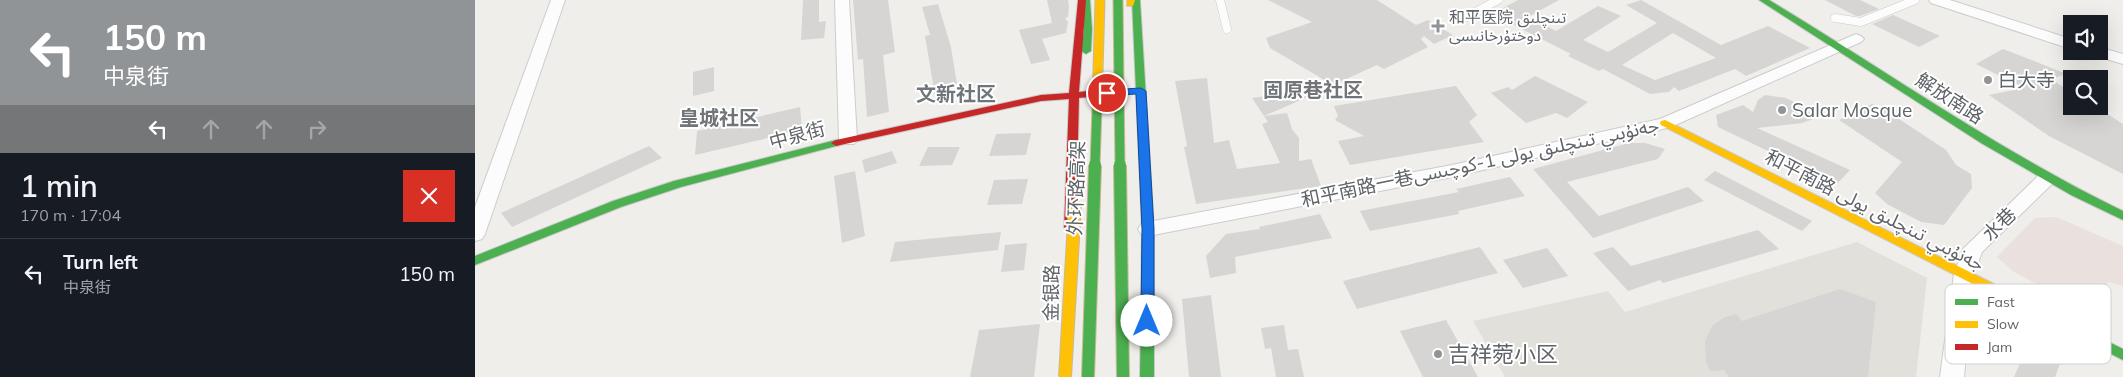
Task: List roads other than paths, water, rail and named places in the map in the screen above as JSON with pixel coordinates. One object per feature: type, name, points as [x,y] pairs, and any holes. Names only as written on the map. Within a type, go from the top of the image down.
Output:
[{"type":"main road","points":[[1066,377],[1064,366],[1088,29],[1084,0]]},
{"type":"main road","name":"金银路","points":[[1066,377],[1072,94],[1075,54],[1084,0]]},
{"type":"main road","name":"外环路高架","points":[[1088,377],[1100,0]]},
{"type":"main road","points":[[1118,0],[1123,377]]},
{"type":"main road","name":"解放南路","points":[[1763,0],[1811,26],[2045,180],[2123,216]]},
{"type":"main road","points":[[1133,1],[1141,91],[1148,229],[1147,377]]},
{"type":"main road","points":[[1133,1],[1135,200]]},
{"type":"main road","points":[[1820,17],[1860,41]]},
{"type":"main road","name":"中泉街","points":[[475,262],[617,204],[678,184],[848,140],[1041,98],[1072,94],[1141,91]]},
{"type":"main road","name":"和平南路 جەنۇبىي تىنچلىق يولى","points":[[1665,123],[1984,284]]},
{"type":"main road","points":[[1123,377],[1135,317],[1136,259]]},
{"type":"main road","name":"和平南路 جەنۇبىي تىنچلىق يولى","points":[[2111,349],[2123,355]]},
{"type":"street","points":[[475,234],[558,0]]},
{"type":"street","points":[[842,0],[848,140]]},
{"type":"street","points":[[1935,0],[2063,41]]},
{"type":"street","name":"和平南路一巷جەنۇبىي تىنچلىق يولى 1-كوچىسى","points":[[1148,229],[1452,171],[1665,123],[1841,46],[1860,41]]},
{"type":"street","points":[[2108,55],[2123,59]]},
{"type":"street","name":"水巷","points":[[1963,284],[1964,274],[1973,249],[2045,180]]},
{"type":"street","name":"水巷","points":[[1952,377],[1954,364]]},
{"type":"lane","points":[[1220,0],[1227,28]]},
{"type":"lane","points":[[1463,18],[1498,0]]},
{"type":"lane","points":[[1835,18],[1861,22],[1915,0]]},
{"type":"place","name":"和平医院 تىنچلىق دوختۇرخانىسى","points":[[1438,26]]},
{"type":"place","name":"白大寺","points":[[1988,80]]},
{"type":"place","name":"Salar Mosque","points":[[1782,110]]},
{"type":"place","name":"吉祥菀小区","points":[[1438,354]]},
{"type":"district","name":"固原巷社区","points":[[1313,89]]},
{"type":"district","name":"文新社区","points":[[956,93]]},
{"type":"district","name":"皇城社区","points":[[719,117]]}]
